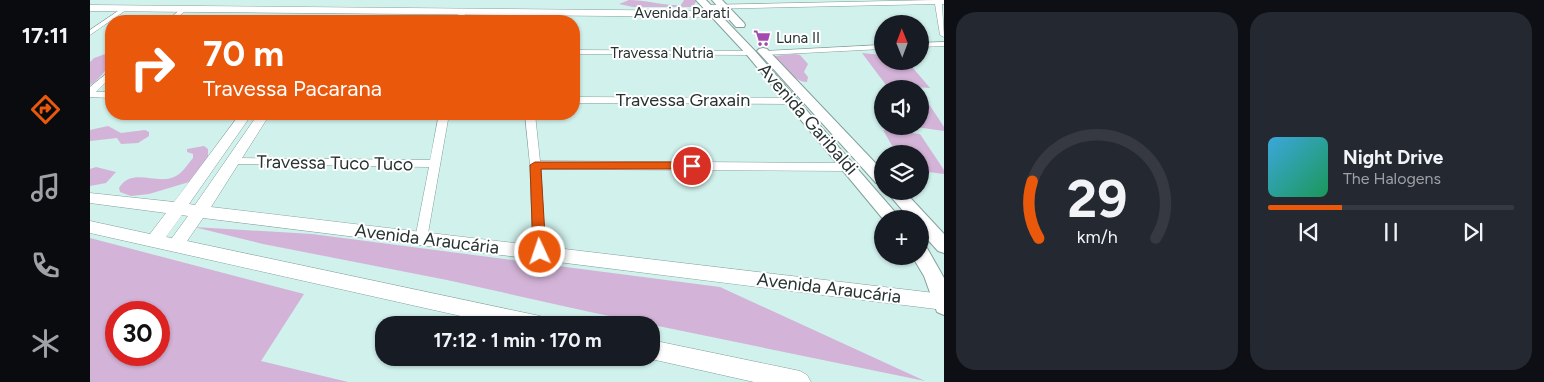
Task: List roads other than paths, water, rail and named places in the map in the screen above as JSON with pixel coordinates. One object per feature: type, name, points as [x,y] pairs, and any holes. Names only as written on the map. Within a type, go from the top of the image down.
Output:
[{"type":"main road","name":"Avenida Garibaldi","points":[[715,7],[874,171]]},
{"type":"main road","name":"Avenida Garibaldi","points":[[758,53],[792,101],[885,210]]},
{"type":"main road","points":[[902,200],[912,210]]},
{"type":"main road","points":[[929,228],[941,240]]},
{"type":"main road","points":[[927,265],[933,274],[944,303]]},
{"type":"street","name":"Avenida Parati","points":[[90,3],[715,7],[940,3]]},
{"type":"street","points":[[940,3],[944,35]]},
{"type":"street","name":"Avenida Parati","points":[[90,8],[184,9],[327,5],[439,15]]},
{"type":"street","points":[[317,15],[327,5]]},
{"type":"street","name":"Avenida Parati","points":[[561,15],[715,7]]},
{"type":"street","points":[[116,15],[126,8]]},
{"type":"street","points":[[177,15],[184,9]]},
{"type":"street","points":[[90,33],[105,23]]},
{"type":"street","points":[[929,45],[944,44]]},
{"type":"street","name":"Travessa Nutria","points":[[580,52],[758,53],[874,47]]},
{"type":"street","points":[[90,93],[105,79]]},
{"type":"street","points":[[90,93],[105,94]]},
{"type":"street","name":"Travessa Graxain","points":[[580,100],[792,101]]},
{"type":"street","points":[[155,240],[242,120]]},
{"type":"street","points":[[176,246],[234,162],[260,120]]},
{"type":"street","points":[[422,239],[443,120]]},
{"type":"street","points":[[531,120],[540,252]]},
{"type":"street","name":"Travessa Tuco Tuco","points":[[234,162],[436,164]]},
{"type":"street","points":[[535,165],[849,167]]},
{"type":"street","name":"Avenida Araucária","points":[[90,198],[944,303]]},
{"type":"street","points":[[90,228],[155,240],[499,316]]},
{"type":"street","points":[[660,351],[800,382]]},
{"type":"place","name":"Luna II","points":[[762,38]]}]
